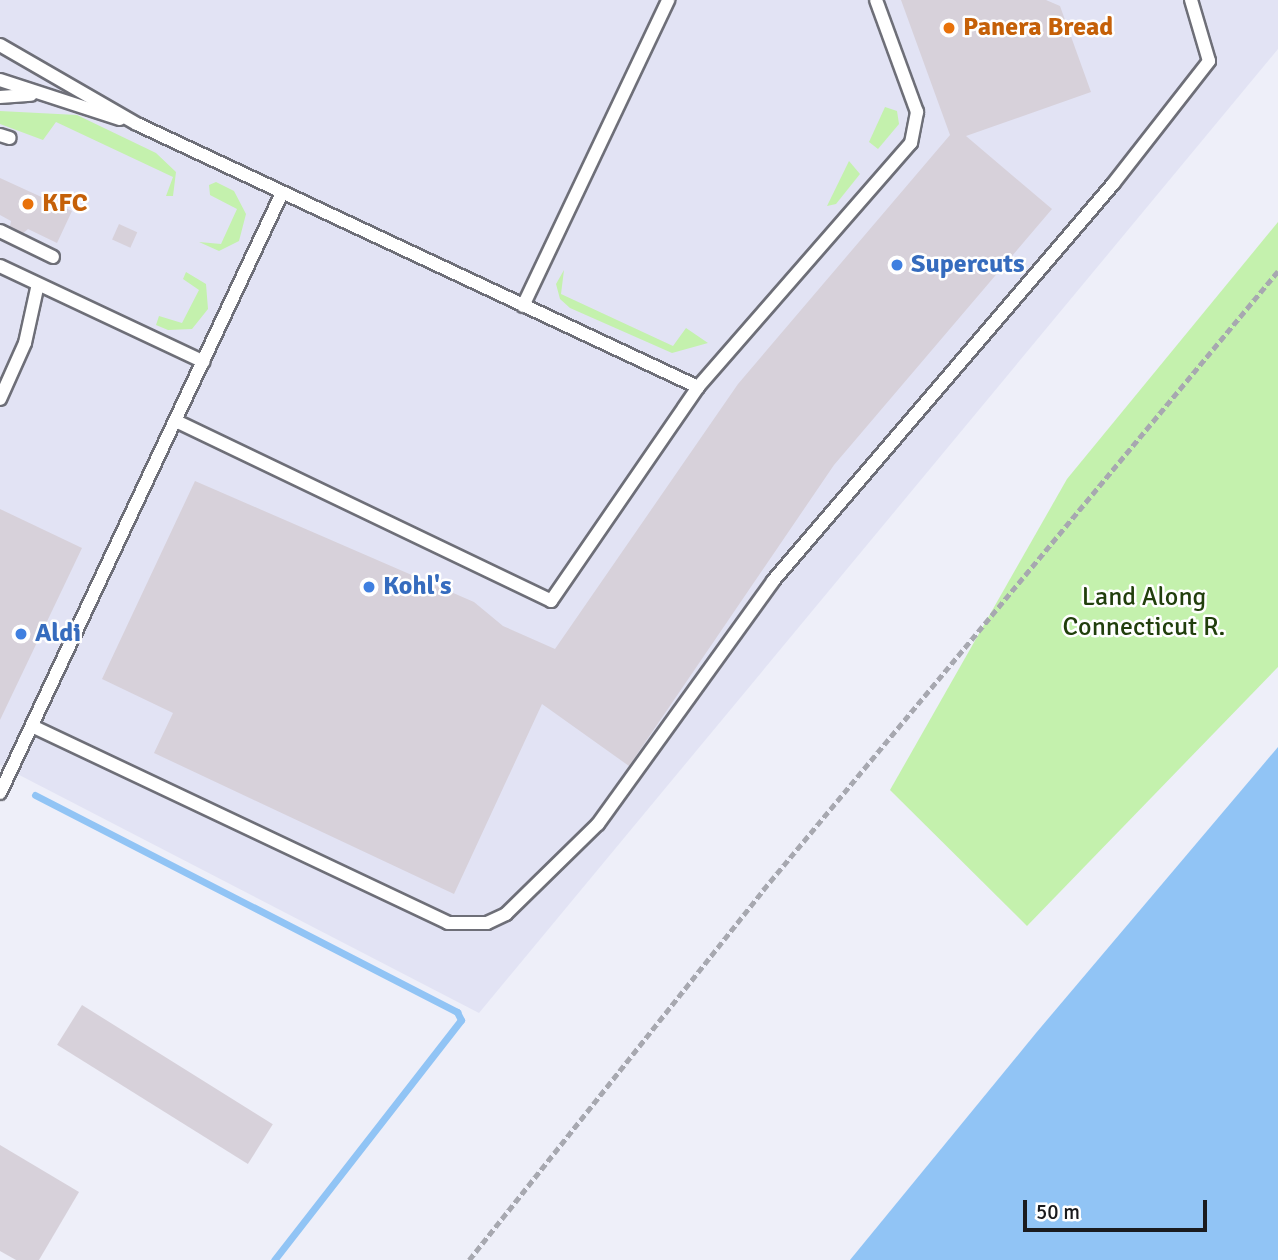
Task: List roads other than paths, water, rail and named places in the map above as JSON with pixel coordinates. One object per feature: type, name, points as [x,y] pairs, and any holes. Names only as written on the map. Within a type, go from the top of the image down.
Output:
[{"type":"lane","points":[[523,306],[668,0]]},
{"type":"lane","points":[[176,422],[551,601],[698,387],[915,135],[917,112],[876,0]]},
{"type":"lane","points":[[34,727],[448,923],[487,923],[506,914],[598,824],[773,580],[1202,71],[1209,61],[1191,0]]},
{"type":"lane","points":[[0,45],[137,124],[698,387]]},
{"type":"lane","points":[[0,80],[137,124]]},
{"type":"lane","points":[[0,97],[43,95]]},
{"type":"lane","points":[[0,793],[34,727],[282,192]]},
{"type":"lane","points":[[0,231],[53,257]]},
{"type":"lane","points":[[0,267],[204,362]]},
{"type":"lane","points":[[0,398],[24,343],[38,284]]},
{"type":"water","points":[[1278,747],[1278,1260],[850,1260],[1036,1033]]},
{"type":"waterway","points":[[35,795],[457,1012],[461,1020],[274,1260]]},
{"type":"place","name":"Panera Bread","points":[[949,28]]},
{"type":"place","name":"KFC","points":[[28,204]]},
{"type":"place","name":"Supercuts","points":[[897,265]]},
{"type":"place","name":"Kohl's","points":[[369,587]]},
{"type":"place","name":"Aldi","points":[[21,634]]},
{"type":"park label","name":"Land Along Connecticut R.","points":[[1144,613]]}]
